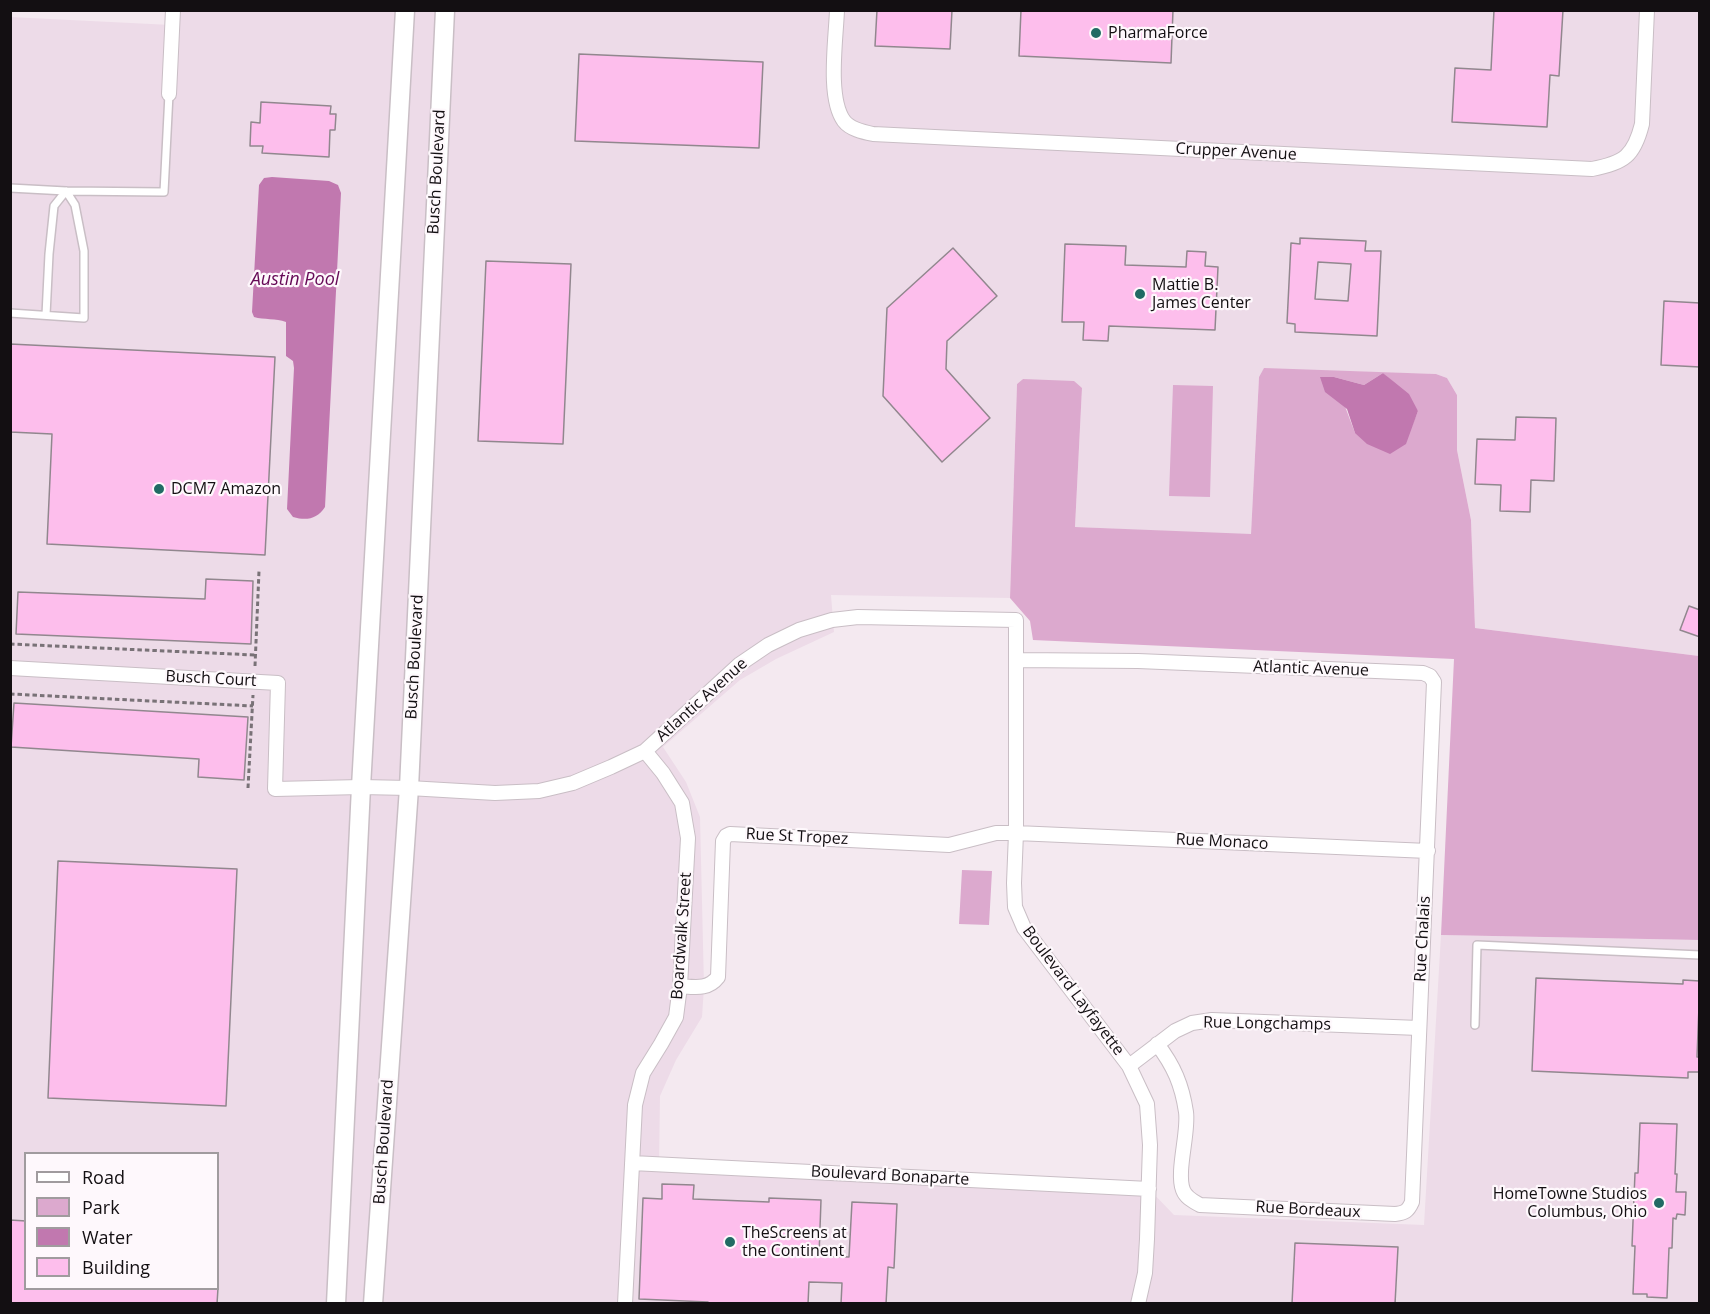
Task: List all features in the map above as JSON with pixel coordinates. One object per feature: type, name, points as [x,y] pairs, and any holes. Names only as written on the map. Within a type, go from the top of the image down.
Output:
[{"type":"main road","points":[[336,1304],[361,787],[405,10]]},
{"type":"main road","name":"Busch Boulevard","points":[[373,1304],[409,788],[445,10]]},
{"type":"street","points":[[169,94],[172,10]]},
{"type":"street","name":"Crupper Avenue","points":[[837,10],[835,102],[844,122],[858,130],[873,134],[1592,169],[1611,165],[1628,155],[1638,141],[1642,124],[1647,10]]},
{"type":"street","name":"Atlantic Avenue","points":[[409,788],[495,793],[539,791],[573,783],[645,751],[740,664],[768,645],[799,630],[832,620],[858,617],[998,620]]},
{"type":"street","name":"Boulevard Layfayette","points":[[998,620],[1016,620],[1014,907],[1024,928],[1129,1066],[1147,1104],[1150,1145],[1149,1189],[1145,1273],[1138,1304]]},
{"type":"street","name":"Atlantic Avenue","points":[[1016,660],[1138,661],[1423,673],[1430,676],[1435,690],[1428,850]]},
{"type":"street","name":"Busch Court","points":[[10,668],[278,682],[275,789],[409,788]]},
{"type":"street","name":"Boardwalk Street","points":[[625,1304],[635,1105],[644,1073],[675,1017],[680,986],[688,838],[682,803],[663,773],[645,751]]},
{"type":"street","name":"Rue Monaco","points":[[1016,832],[1428,850]]},
{"type":"street","name":"Rue St Tropez","points":[[680,986],[704,987],[713,984],[718,977],[723,841],[730,834],[949,845],[996,833],[1016,832]]},
{"type":"street","name":"Rue Chalais","points":[[1419,1028],[1428,850]]},
{"type":"street","name":"Rue Longchamps","points":[[1129,1066],[1175,1031],[1192,1023],[1212,1020],[1419,1028]]},
{"type":"street","name":"Rue Bordeaux","points":[[1158,1044],[1170,1060],[1181,1084],[1187,1115],[1181,1179],[1183,1190],[1190,1200],[1200,1205],[1403,1214],[1412,1202],[1419,1028]]},
{"type":"street","name":"Boulevard Bonaparte","points":[[632,1163],[1149,1189]]},
{"type":"lane","points":[[10,188],[164,192],[169,94]]},
{"type":"lane","points":[[46,315],[54,206],[66,191]]},
{"type":"lane","points":[[10,313],[84,318],[84,251],[75,205],[66,191]]},
{"type":"lane","points":[[1475,1024],[1477,945],[1700,956]]},
{"type":"path","points":[[254,671],[259,571]]},
{"type":"path","points":[[10,644],[255,655]]},
{"type":"path","points":[[249,788],[253,690]]},
{"type":"path","points":[[10,694],[253,706]]},
{"type":"shaded area","points":[[173,10],[1699,11],[1699,656],[1475,628],[1471,520],[1457,450],[1457,395],[1447,378],[1436,374],[1264,369],[1259,377],[1251,535],[1075,527],[1082,388],[1023,379],[1017,384],[1010,598],[831,595],[834,632],[776,659],[740,680],[663,747],[686,782],[700,817],[704,987],[702,1017],[676,1060],[660,1096],[659,1164],[1149,1189],[1174,1215],[1424,1225],[1441,935],[1699,940],[1699,1303],[11,1303],[10,17],[171,25]]},
{"type":"green space","points":[[1264,368],[1436,374],[1447,378],[1457,395],[1457,450],[1471,520],[1475,628],[1699,656],[1699,940],[1441,935],[1454,659],[1033,640],[1030,621],[1010,598],[1017,384],[1023,379],[1074,381],[1082,388],[1075,527],[1251,534],[1259,377]],"holes":[[[1383,373],[1418,411],[1412,426],[1355,433],[1334,377],[1364,385]]]},
{"type":"green space","points":[[1173,385],[1213,386],[1210,497],[1169,496]]},
{"type":"green space","points":[[962,870],[992,871],[989,925],[959,924]]},
{"type":"water","name":"Austin Pool","points":[[264,178],[329,181],[338,185],[341,193],[325,507],[319,514],[307,519],[293,517],[287,509],[294,368],[293,361],[286,356],[286,322],[254,317],[252,312],[259,185]]},
{"type":"water","points":[[1383,373],[1409,394],[1418,411],[1406,444],[1390,454],[1367,444],[1355,433],[1347,409],[1325,392],[1320,377],[1334,377],[1364,385]]},
{"type":"building","points":[[877,10],[952,10],[950,49],[875,46]]},
{"type":"building","name":"PharmaForce","points":[[1021,10],[1173,10],[1171,63],[1019,56]]},
{"type":"building","points":[[1494,10],[1563,10],[1559,76],[1550,75],[1547,127],[1452,122],[1455,68],[1491,70]]},
{"type":"building","points":[[579,54],[763,62],[759,148],[575,141]]},
{"type":"building","points":[[261,102],[331,106],[330,114],[336,114],[335,130],[330,130],[329,157],[262,153],[263,146],[250,146],[251,122],[260,123]]},
{"type":"building","points":[[1300,238],[1366,241],[1365,251],[1381,251],[1377,336],[1295,332],[1295,324],[1287,323],[1291,243],[1300,244]],"holes":[[[1318,262],[1351,264],[1348,301],[1315,299]]]},
{"type":"building","name":"Mattie B. James Center","points":[[1065,244],[1126,246],[1125,265],[1186,267],[1187,251],[1206,252],[1205,266],[1218,267],[1215,330],[1109,326],[1108,341],[1083,340],[1084,322],[1062,322]]},
{"type":"building","points":[[953,248],[997,296],[947,341],[946,369],[990,418],[942,462],[883,396],[887,308]]},
{"type":"building","points":[[486,261],[571,264],[563,444],[478,441]]},
{"type":"building","points":[[1664,301],[1700,303],[1700,367],[1661,365]]},
{"type":"building","name":"DCM7 Amazon","points":[[10,344],[275,357],[265,555],[47,544],[52,434],[10,432]]},
{"type":"building","points":[[1516,417],[1556,418],[1554,481],[1531,480],[1530,512],[1500,511],[1501,485],[1475,484],[1477,439],[1515,440]]},
{"type":"building","points":[[206,579],[253,581],[251,644],[16,634],[18,592],[205,599]]},
{"type":"building","points":[[1689,606],[1700,610],[1700,637],[1680,630]]},
{"type":"building","points":[[14,703],[248,717],[244,780],[198,777],[199,759],[11,747]]},
{"type":"building","points":[[58,861],[237,869],[226,1106],[48,1098]]},
{"type":"building","points":[[1536,978],[1683,984],[1683,980],[1700,981],[1697,1057],[1700,1057],[1700,1072],[1688,1072],[1688,1078],[1532,1071]]},
{"type":"building","name":"HomeTowne Studios Columbus, Ohio","points":[[1640,1123],[1677,1124],[1676,1192],[1686,1192],[1685,1215],[1677,1214],[1676,1219],[1673,1218],[1667,1298],[1633,1294],[1635,1246],[1632,1246]]},
{"type":"building","name":"TheScreens at the Continent","points":[[662,1184],[694,1185],[693,1199],[769,1202],[769,1198],[821,1200],[819,1256],[849,1257],[852,1202],[897,1204],[894,1268],[888,1267],[886,1304],[841,1304],[842,1283],[809,1282],[808,1304],[708,1304],[708,1302],[639,1299],[643,1198],[662,1199]]},
{"type":"building","points":[[10,1220],[24,1221],[24,1290],[218,1290],[217,1304],[10,1304]]},
{"type":"building","points":[[1295,1243],[1398,1247],[1395,1304],[1292,1304]]},
{"type":"place","name":"PharmaForce","points":[[1096,33]]},
{"type":"place","name":"Mattie B. James Center","points":[[1140,294]]},
{"type":"place","name":"DCM7 Amazon","points":[[159,489]]},
{"type":"place","name":"HomeTowne Studios Columbus, Ohio","points":[[1659,1203]]},
{"type":"place","name":"TheScreens at the Continent","points":[[730,1242]]}]
